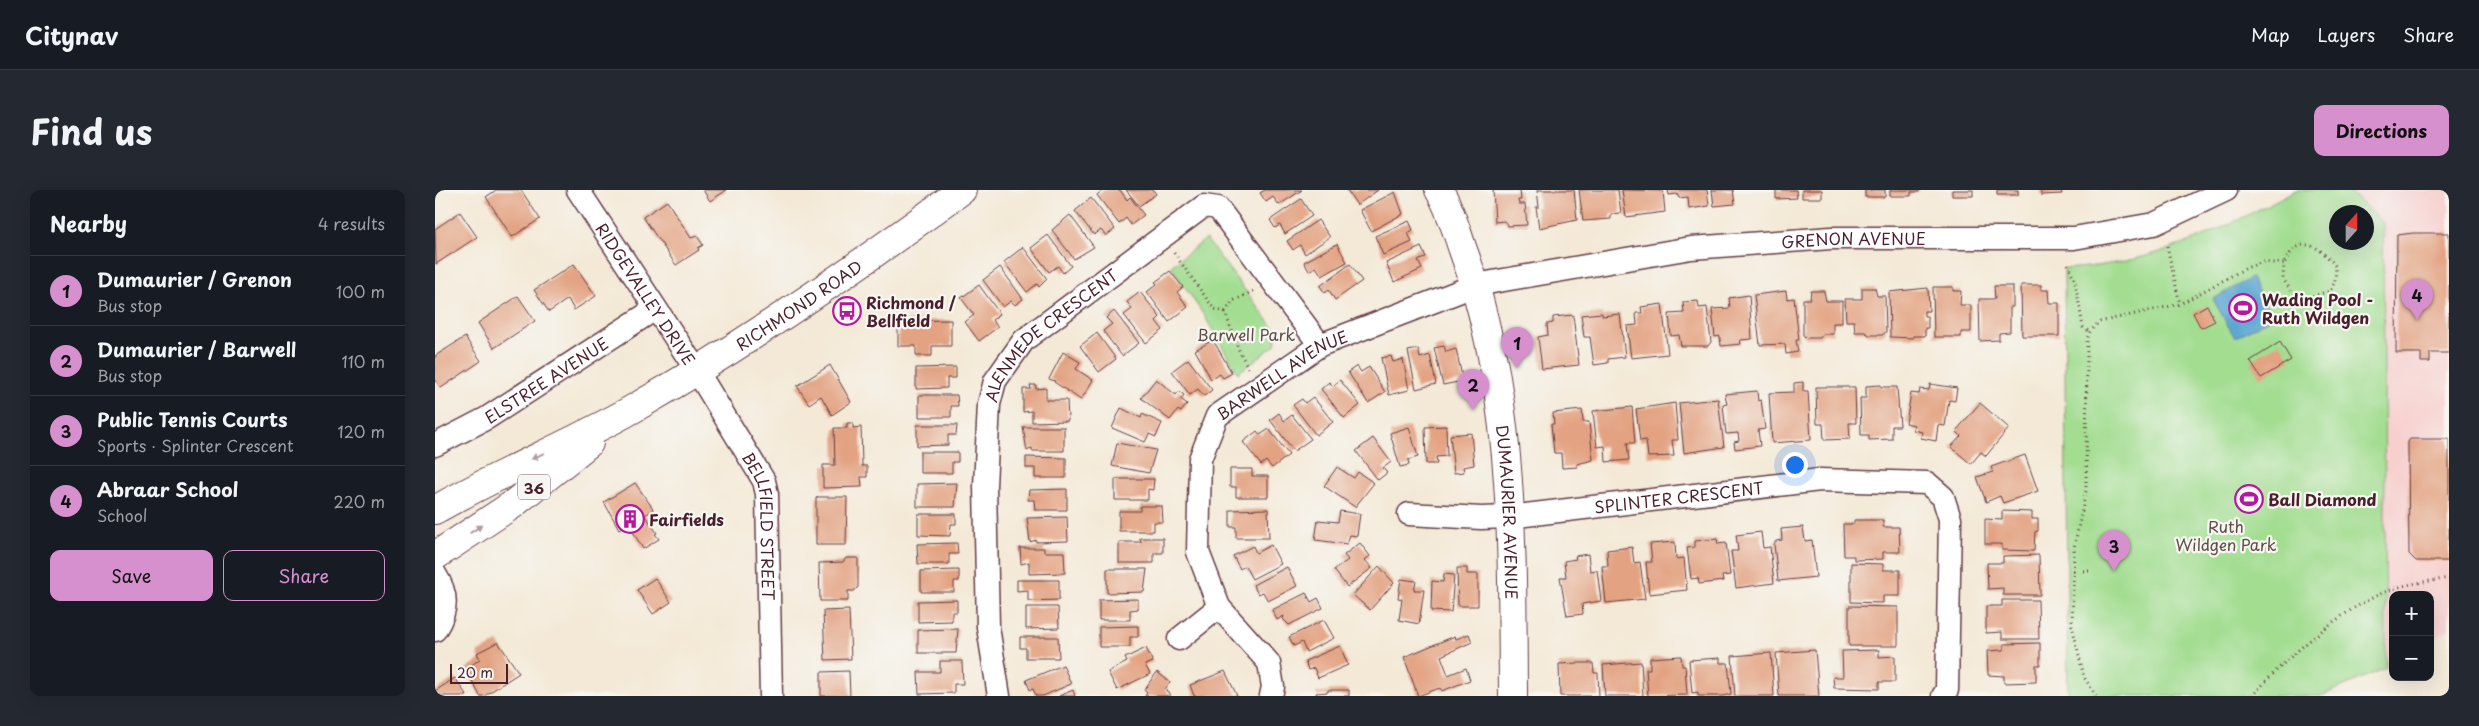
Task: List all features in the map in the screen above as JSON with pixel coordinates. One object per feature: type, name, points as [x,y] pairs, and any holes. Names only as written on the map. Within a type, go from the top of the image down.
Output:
[{"type":"main road","name":"RICHMOND ROAD","points":[[435,510],[474,488],[629,411],[697,371],[828,287],[962,190]]},
{"type":"main road","name":"DUMAURIER AVENUE","points":[[1439,190],[1476,285],[1492,350],[1505,436],[1509,516],[1513,696]]},
{"type":"main road","name":"RICHMOND ROAD","points":[[435,556],[512,504],[629,411]]},
{"type":"street","name":"RIDGEVALLEY DRIVE","points":[[582,191],[655,309],[697,371]]},
{"type":"street","name":"GRENON AVENUE","points":[[1476,285],[1700,248],[1831,238],[2074,238],[2154,224],[2216,192]]},
{"type":"street","name":"ALENMEDE CRESCENT","points":[[999,696],[988,628],[985,486],[989,404],[995,381],[1024,340],[1204,206],[1218,208],[1320,345]]},
{"type":"street","name":"BARWELL AVENUE","points":[[1271,696],[1273,687],[1269,664],[1219,607],[1198,552],[1200,459],[1217,416],[1320,345],[1476,285]]},
{"type":"street","name":"ELSTREE AVENUE","points":[[435,445],[487,418],[655,309]]},
{"type":"street","name":"BELLFIELD STREET","points":[[697,371],[764,481],[767,494],[771,696]]},
{"type":"street","name":"SPLINTER CRESCENT","points":[[1409,514],[1481,518],[1509,516],[1820,480],[1927,483],[1943,497],[1949,519],[1947,690],[1943,696]]},
{"type":"street","points":[[435,574],[445,596],[445,609],[435,630]]},
{"type":"street","points":[[1179,638],[1219,607]]},
{"type":"path","points":[[1163,236],[1214,309],[1225,312]]},
{"type":"path","points":[[2309,245],[2325,251],[2336,266],[2335,281],[2330,291],[2317,296],[2305,298],[2294,295],[2283,279],[2284,264],[2290,251],[2299,246],[2309,245]]},
{"type":"path","points":[[2167,246],[2180,304]]},
{"type":"path","points":[[2096,696],[2085,677],[2072,625],[2075,539],[2086,491],[2087,339],[2089,332],[2099,322],[2112,317],[2180,304],[2246,268],[2263,262],[2284,264]]},
{"type":"path","points":[[2068,264],[2075,280],[2083,327],[2089,332]]},
{"type":"path","points":[[1225,312],[1233,301],[1272,280]]},
{"type":"path","points":[[1225,312],[1238,348],[1260,387]]},
{"type":"path","points":[[2073,571],[2089,571]]},
{"type":"path","points":[[2252,696],[2272,674],[2323,629],[2377,596],[2403,586],[2449,578]]},
{"type":"shaded area","points":[[2348,190],[2449,190],[2449,629],[2434,638],[2434,591],[2389,591],[2389,666],[2386,668],[2383,223],[2374,215],[2374,205],[2364,205]]},
{"type":"green space","name":"Ruth Wildgen Park","points":[[2296,190],[2348,190],[2364,205],[2329,205],[2329,250],[2374,250],[2374,215],[2383,223],[2386,668],[2321,696],[2068,696],[2064,269],[2098,266],[2158,253],[2238,220]]},
{"type":"green space","name":"Barwell Park","points":[[1206,239],[1277,332],[1275,345],[1238,373],[1205,317],[1171,266]]},
{"type":"water","name":"Wading Pool - Ruth Wildgen","points":[[2251,278],[2272,317],[2235,338],[2213,299]]},
{"type":"building","points":[[496,190],[521,190],[540,219],[512,237],[486,197]]},
{"type":"building","points":[[703,190],[727,190],[710,201]]},
{"type":"building","points":[[1103,190],[1120,190],[1127,200],[1130,197],[1144,215],[1131,225],[1126,218],[1119,224],[1097,195]]},
{"type":"building","points":[[1126,190],[1153,190],[1156,194],[1139,206]]},
{"type":"building","points":[[1265,190],[1302,190],[1279,205],[1273,197],[1266,202],[1260,193]]},
{"type":"building","points":[[1347,190],[1378,190],[1357,205]]},
{"type":"building","points":[[1493,190],[1520,190],[1521,200],[1518,200],[1519,204],[1525,204],[1527,225],[1508,226],[1504,221],[1495,222]]},
{"type":"building","points":[[1537,190],[1574,190],[1577,220],[1539,228],[1536,207],[1539,207]]},
{"type":"building","points":[[1579,190],[1618,190],[1621,213],[1611,214],[1611,219],[1583,221]]},
{"type":"building","points":[[1622,190],[1663,191],[1665,212],[1626,217]]},
{"type":"building","points":[[1668,190],[1707,190],[1709,206],[1689,209],[1688,197],[1679,198],[1677,194],[1669,195]]},
{"type":"building","points":[[1712,190],[1733,190],[1735,204],[1714,206]]},
{"type":"building","points":[[1776,190],[1796,190],[1797,198],[1776,199]]},
{"type":"building","points":[[1802,190],[1822,190],[1822,198],[1802,198]]},
{"type":"building","points":[[1865,190],[1885,190],[1885,197],[1865,197]]},
{"type":"building","points":[[1890,190],[1919,190],[1919,192],[1911,192],[1911,196],[1890,196]]},
{"type":"building","points":[[1952,190],[1973,190],[1973,196],[1952,196]]},
{"type":"building","points":[[1997,190],[2018,190],[2018,195],[1997,195]]},
{"type":"building","points":[[2041,190],[2061,190],[2062,194],[2041,195]]},
{"type":"building","points":[[1395,192],[1403,214],[1371,231],[1360,210]]},
{"type":"building","points":[[1091,198],[1115,229],[1106,236],[1101,230],[1094,235],[1075,211]]},
{"type":"building","points":[[1301,199],[1312,216],[1285,234],[1280,225],[1275,228],[1270,220]]},
{"type":"building","points":[[667,201],[691,238],[697,236],[703,245],[698,248],[699,250],[676,265],[643,217]]},
{"type":"building","points":[[460,212],[477,237],[436,264],[435,229]]},
{"type":"building","points":[[1070,215],[1094,247],[1074,259],[1052,230]]},
{"type":"building","points":[[1318,220],[1330,237],[1305,254],[1300,245],[1293,250],[1287,241]]},
{"type":"building","points":[[1409,221],[1413,230],[1408,233],[1412,242],[1383,255],[1375,236]]},
{"type":"building","points":[[2449,233],[2449,353],[2430,353],[2430,362],[2421,362],[2421,353],[2396,353],[2397,235]]},
{"type":"building","points":[[1048,235],[1071,266],[1063,273],[1058,266],[1049,272],[1031,248]]},
{"type":"building","points":[[1337,244],[1347,262],[1322,276],[1316,267],[1309,271],[1304,262]]},
{"type":"building","points":[[1023,247],[1047,279],[1039,287],[1037,284],[1027,292],[1004,262]]},
{"type":"building","points":[[1421,247],[1426,257],[1418,261],[1422,269],[1394,282],[1386,263]]},
{"type":"building","points":[[574,264],[596,296],[574,310],[568,299],[549,312],[534,290]]},
{"type":"building","points":[[1350,264],[1362,281],[1335,300],[1329,290],[1325,293],[1320,286]]},
{"type":"building","points":[[1000,267],[1023,299],[1015,305],[1011,301],[1003,307],[983,280]]},
{"type":"building","points":[[1170,271],[1183,287],[1177,292],[1188,307],[1169,322],[1147,292],[1157,284],[1155,282]]},
{"type":"building","points":[[979,285],[1000,314],[992,320],[998,327],[979,341],[965,322],[974,315],[961,298]]},
{"type":"building","points":[[2021,285],[2041,285],[2041,290],[2048,290],[2049,303],[2059,303],[2059,336],[2022,336]]},
{"type":"building","points":[[1994,286],[2013,286],[2013,307],[2010,307],[2010,332],[1999,333],[1999,340],[1980,341],[1979,299],[1995,299]]},
{"type":"building","points":[[1933,287],[1953,287],[1953,291],[1961,291],[1960,305],[1971,305],[1971,332],[1961,332],[1961,337],[1934,337]]},
{"type":"building","points":[[1862,288],[1875,288],[1877,296],[1885,296],[1886,332],[1882,335],[1855,332],[1854,321],[1846,321],[1845,299],[1862,299]]},
{"type":"building","points":[[1928,288],[1929,311],[1924,311],[1924,316],[1928,316],[1928,328],[1925,328],[1925,336],[1913,336],[1913,338],[1890,337],[1889,292]]},
{"type":"building","points":[[1786,291],[1787,299],[1794,298],[1799,340],[1796,340],[1798,352],[1786,354],[1785,344],[1760,345],[1754,295]]},
{"type":"building","points":[[1811,291],[1824,291],[1826,301],[1842,301],[1842,323],[1833,323],[1833,334],[1823,334],[1820,338],[1806,338],[1803,335],[1803,299],[1810,299]]},
{"type":"building","points":[[1140,292],[1160,317],[1156,321],[1163,330],[1146,343],[1124,315],[1132,309],[1127,302]]},
{"type":"building","points":[[1749,295],[1752,339],[1740,340],[1741,344],[1721,346],[1720,336],[1715,337],[1712,309],[1730,308],[1729,298]]},
{"type":"building","points":[[518,296],[535,321],[494,348],[478,323]]},
{"type":"building","points":[[1698,301],[1699,308],[1707,307],[1711,342],[1708,346],[1681,346],[1679,335],[1671,336],[1669,314],[1684,313],[1683,302]]},
{"type":"building","points":[[1662,304],[1668,354],[1631,358],[1627,326],[1637,325],[1636,313],[1642,313],[1641,307]]},
{"type":"building","points":[[2207,305],[2215,321],[2201,328],[2193,313]]},
{"type":"building","points":[[1114,311],[1139,343],[1122,356],[1103,331],[1112,324],[1106,318]]},
{"type":"building","points":[[1602,313],[1602,316],[1620,314],[1625,357],[1608,359],[1608,363],[1594,365],[1590,337],[1584,337],[1581,315]]},
{"type":"building","points":[[1573,315],[1579,365],[1542,369],[1538,337],[1548,335],[1547,324],[1553,323],[1553,317]]},
{"type":"building","points":[[951,320],[951,346],[932,346],[932,356],[916,356],[916,346],[898,346],[898,321]]},
{"type":"building","points":[[1097,333],[1116,359],[1099,372],[1080,346]]},
{"type":"building","points":[[465,337],[481,361],[441,388],[435,379],[435,356]]},
{"type":"building","points":[[1213,340],[1232,373],[1223,378],[1220,374],[1211,379],[1195,350]]},
{"type":"building","points":[[2280,342],[2291,360],[2261,378],[2250,361]]},
{"type":"building","points":[[1444,346],[1446,352],[1456,349],[1463,381],[1443,385],[1434,348]]},
{"type":"building","points":[[1418,349],[1420,358],[1430,355],[1436,384],[1416,389],[1408,351]]},
{"type":"building","points":[[1063,352],[1080,362],[1076,369],[1093,380],[1081,400],[1055,381],[1049,379]]},
{"type":"building","points":[[1391,356],[1393,362],[1403,359],[1409,390],[1389,395],[1381,358]]},
{"type":"building","points":[[1188,359],[1212,390],[1204,396],[1198,389],[1190,395],[1172,371]]},
{"type":"building","points":[[830,365],[851,402],[832,415],[821,396],[809,404],[797,386]]},
{"type":"building","points":[[1357,366],[1361,372],[1369,367],[1385,392],[1368,403],[1348,372]]},
{"type":"building","points":[[956,367],[956,378],[947,378],[947,388],[916,389],[916,368]]},
{"type":"building","points":[[1156,379],[1176,395],[1179,391],[1184,395],[1181,399],[1187,404],[1181,412],[1178,410],[1170,420],[1141,398]]},
{"type":"building","points":[[1340,380],[1360,405],[1344,418],[1321,389],[1329,382],[1333,386]]},
{"type":"building","points":[[1803,382],[1803,391],[1808,391],[1811,440],[1772,443],[1769,393],[1794,392],[1794,383]]},
{"type":"building","points":[[1930,384],[1957,388],[1955,401],[1949,400],[1945,426],[1938,425],[1936,441],[1921,438],[1922,432],[1913,430],[1914,425],[1906,423],[1911,393],[1919,394],[1920,389],[1929,390]]},
{"type":"building","points":[[1030,385],[1036,385],[1036,389],[1046,388],[1046,400],[1067,400],[1068,421],[1032,422],[1032,411],[1023,412],[1023,389],[1031,389]]},
{"type":"building","points":[[1881,385],[1881,387],[1897,387],[1900,426],[1892,426],[1892,439],[1869,440],[1869,435],[1861,435],[1860,398],[1866,398],[1866,386]]},
{"type":"building","points":[[1816,387],[1855,387],[1856,423],[1849,423],[1850,439],[1824,440],[1823,424],[1817,424]]},
{"type":"building","points":[[1757,391],[1758,401],[1761,400],[1765,429],[1758,430],[1760,446],[1735,449],[1734,442],[1739,441],[1738,433],[1726,434],[1723,405],[1727,404],[1725,394]]},
{"type":"building","points":[[919,395],[957,395],[958,406],[951,406],[951,417],[919,417]]},
{"type":"building","points":[[1313,397],[1333,422],[1316,435],[1293,405],[1302,399],[1305,403]]},
{"type":"building","points":[[1718,399],[1724,447],[1684,453],[1679,403]]},
{"type":"building","points":[[1675,403],[1678,440],[1672,440],[1674,456],[1648,457],[1646,440],[1640,441],[1636,409]]},
{"type":"building","points":[[1980,403],[2009,428],[1986,456],[1981,452],[1971,464],[1951,447],[1961,436],[1956,431]]},
{"type":"building","points":[[1632,407],[1635,443],[1627,443],[1629,460],[1606,462],[1605,446],[1597,447],[1593,411]]},
{"type":"building","points":[[1121,408],[1141,418],[1142,414],[1162,423],[1156,437],[1149,434],[1145,442],[1112,428]]},
{"type":"building","points":[[1582,410],[1583,422],[1589,422],[1593,460],[1577,464],[1577,467],[1562,468],[1561,453],[1554,453],[1551,424],[1554,424],[1553,413]]},
{"type":"building","points":[[1279,413],[1284,421],[1292,415],[1311,439],[1294,451],[1270,420]]},
{"type":"building","points":[[847,423],[853,423],[853,428],[861,427],[862,466],[867,466],[867,477],[861,477],[862,487],[823,488],[823,465],[835,465],[834,428],[847,428]]},
{"type":"building","points":[[917,425],[957,425],[956,435],[948,435],[948,445],[917,446]]},
{"type":"building","points":[[1446,426],[1447,456],[1436,457],[1437,464],[1426,464],[1425,427]]},
{"type":"building","points":[[1023,427],[1064,427],[1064,451],[1032,451],[1032,448],[1027,451]]},
{"type":"building","points":[[1409,427],[1418,457],[1408,460],[1409,465],[1400,467],[1390,433]]},
{"type":"building","points":[[1269,429],[1289,455],[1272,468],[1266,461],[1261,465],[1243,442],[1257,431],[1260,435]]},
{"type":"building","points":[[1471,433],[1474,465],[1463,467],[1464,472],[1454,473],[1450,435]]},
{"type":"building","points":[[1373,438],[1391,462],[1383,468],[1387,473],[1378,480],[1356,451]]},
{"type":"building","points":[[2410,439],[2449,439],[2449,561],[2416,561],[2409,554],[2408,442]]},
{"type":"building","points":[[1117,443],[1156,450],[1149,473],[1112,466]]},
{"type":"building","points":[[920,452],[958,452],[958,462],[952,462],[952,473],[920,473]]},
{"type":"building","points":[[2025,455],[2038,491],[2003,503],[2000,496],[1986,502],[1977,477],[1993,472],[1991,467]]},
{"type":"building","points":[[1026,457],[1066,458],[1066,478],[1035,478],[1035,468],[1026,468]]},
{"type":"building","points":[[1337,467],[1354,478],[1358,472],[1374,483],[1355,507],[1324,486]]},
{"type":"building","points":[[1230,469],[1252,469],[1252,476],[1268,476],[1268,497],[1236,497],[1236,487],[1230,487]]},
{"type":"building","points":[[1115,479],[1154,479],[1153,490],[1148,489],[1148,500],[1115,500]]},
{"type":"building","name":"Fairfields","points":[[635,483],[652,507],[653,510],[645,515],[659,539],[643,549],[628,523],[619,529],[604,502]]},
{"type":"building","points":[[957,483],[955,507],[917,507],[917,484]]},
{"type":"building","points":[[1067,489],[1067,510],[1035,510],[1034,500],[1028,500],[1029,490]]},
{"type":"building","points":[[847,497],[846,545],[816,545],[816,498]]},
{"type":"building","points":[[1140,506],[1162,506],[1163,522],[1154,522],[1154,531],[1119,531],[1119,511],[1140,511]]},
{"type":"building","points":[[1268,509],[1269,538],[1236,538],[1236,527],[1230,527],[1230,510]]},
{"type":"building","points":[[1340,511],[1360,514],[1357,536],[1350,535],[1347,544],[1315,540],[1318,520],[1338,522]]},
{"type":"building","points":[[2002,511],[2032,512],[2032,519],[2038,519],[2034,551],[2002,550],[2002,544],[1985,544],[1985,519],[2002,520]]},
{"type":"building","points":[[918,514],[956,514],[956,524],[951,524],[950,536],[918,535]]},
{"type":"building","points":[[1067,517],[1068,541],[1036,542],[1036,540],[1030,542],[1027,518]]},
{"type":"building","points":[[1854,520],[1883,520],[1883,527],[1899,527],[1900,552],[1883,552],[1883,559],[1854,560],[1854,556],[1844,556],[1843,524],[1854,524]]},
{"type":"building","points":[[1803,527],[1805,541],[1812,540],[1816,577],[1778,581],[1774,544],[1776,541],[1782,540],[1781,529]]},
{"type":"building","points":[[1761,532],[1763,548],[1770,547],[1774,583],[1736,588],[1731,551],[1738,551],[1736,535]]},
{"type":"building","points":[[1140,538],[1163,538],[1163,553],[1154,553],[1154,563],[1119,563],[1119,542],[1141,542]]},
{"type":"building","points":[[1717,539],[1718,544],[1726,543],[1730,575],[1722,576],[1723,581],[1699,584],[1698,578],[1691,579],[1687,548],[1695,547],[1695,541]]},
{"type":"building","points":[[1675,542],[1676,559],[1684,558],[1687,590],[1649,594],[1646,562],[1652,562],[1650,544]]},
{"type":"building","points":[[957,543],[958,554],[949,554],[949,564],[918,564],[917,544]]},
{"type":"building","points":[[1360,543],[1370,556],[1365,560],[1372,568],[1347,587],[1334,570],[1348,560],[1344,555]]},
{"type":"building","points":[[1271,545],[1281,564],[1252,579],[1245,566],[1240,569],[1233,556],[1253,546],[1256,553]]},
{"type":"building","points":[[1632,547],[1634,563],[1640,562],[1645,599],[1606,603],[1602,566],[1608,566],[1607,550]]},
{"type":"building","points":[[1020,548],[1044,548],[1044,552],[1064,552],[1065,573],[1029,574],[1029,562],[1021,564]]},
{"type":"building","points":[[1588,554],[1590,571],[1597,570],[1601,601],[1582,604],[1583,614],[1567,616],[1560,577],[1566,577],[1564,561],[1576,559],[1575,556]]},
{"type":"building","points":[[2039,555],[2040,595],[2003,595],[2003,588],[1988,589],[1987,563],[2003,563],[2003,556]]},
{"type":"building","points":[[846,558],[858,558],[858,587],[854,591],[848,591],[848,601],[820,601],[819,563],[843,562]]},
{"type":"building","points":[[1851,563],[1883,564],[1883,570],[1900,570],[1900,596],[1883,596],[1883,603],[1851,602]]},
{"type":"building","points":[[1379,566],[1394,583],[1370,610],[1353,595]]},
{"type":"building","points":[[1287,567],[1297,586],[1268,601],[1263,592],[1258,594],[1253,585]]},
{"type":"building","points":[[1457,568],[1467,568],[1467,574],[1478,574],[1478,606],[1458,606]]},
{"type":"building","points":[[1107,569],[1147,569],[1144,592],[1107,593]]},
{"type":"building","points":[[959,570],[959,581],[954,581],[954,592],[921,592],[921,571]]},
{"type":"building","points":[[1444,574],[1454,575],[1451,612],[1431,611],[1432,581],[1443,582]]},
{"type":"building","points":[[655,578],[671,602],[653,614],[637,590]]},
{"type":"building","points":[[1401,579],[1416,581],[1414,590],[1424,590],[1419,624],[1399,620],[1402,599],[1398,598]]},
{"type":"building","points":[[1017,580],[1059,580],[1059,600],[1028,601],[1028,590],[1017,591]]},
{"type":"building","points":[[1306,593],[1311,602],[1318,598],[1323,608],[1289,625],[1283,619],[1284,616],[1277,620],[1272,610]]},
{"type":"building","points":[[1138,599],[1138,609],[1130,610],[1130,620],[1099,620],[1099,600]]},
{"type":"building","points":[[957,600],[957,612],[952,612],[952,621],[918,622],[918,601]]},
{"type":"building","points":[[2002,600],[2038,600],[2039,639],[2002,639],[2002,632],[1986,633],[1986,606],[2002,606]]},
{"type":"building","points":[[1849,606],[1898,607],[1898,646],[1849,646]]},
{"type":"building","points":[[1026,607],[1058,607],[1059,628],[1026,629]]},
{"type":"building","points":[[849,610],[851,659],[825,660],[823,611]]},
{"type":"building","points":[[1324,620],[1334,638],[1306,652],[1302,642],[1294,646],[1289,637]]},
{"type":"building","points":[[1138,626],[1138,637],[1130,637],[1130,647],[1099,647],[1099,627]]},
{"type":"building","points":[[958,629],[956,653],[918,653],[918,630]]},
{"type":"building","points":[[1469,634],[1472,642],[1441,656],[1448,675],[1466,668],[1470,680],[1442,691],[1440,688],[1418,696],[1404,657],[1455,636],[1456,639]]},
{"type":"building","points":[[1020,637],[1058,637],[1059,658],[1026,658],[1026,648],[1020,648]]},
{"type":"building","points":[[498,642],[519,673],[484,696],[480,696],[466,669],[480,659],[477,653]]},
{"type":"building","points":[[2040,643],[2040,665],[2036,665],[2036,682],[2004,683],[2004,676],[1988,675],[1987,651],[2004,650],[2004,644]]},
{"type":"building","points":[[1340,646],[1348,665],[1318,678],[1314,668],[1308,670],[1305,661]]},
{"type":"building","points":[[1146,648],[1153,662],[1145,665],[1150,674],[1117,690],[1108,672],[1127,662],[1125,658]]},
{"type":"building","points":[[1815,650],[1819,696],[1779,696],[1776,653]]},
{"type":"building","points":[[1879,650],[1879,657],[1895,656],[1895,682],[1879,682],[1879,689],[1834,688],[1833,677],[1843,677],[1842,651]]},
{"type":"building","points":[[1771,653],[1774,696],[1735,696],[1732,656]]},
{"type":"building","points":[[1681,656],[1682,666],[1685,666],[1687,695],[1648,696],[1646,669],[1650,669],[1650,658]]},
{"type":"building","points":[[1720,658],[1720,663],[1728,663],[1731,694],[1723,696],[1698,696],[1698,692],[1692,693],[1689,660]]},
{"type":"building","points":[[940,661],[962,661],[963,684],[954,684],[954,693],[919,694],[918,672],[940,672]]},
{"type":"building","points":[[1641,662],[1643,696],[1605,696],[1603,665]]},
{"type":"building","points":[[1593,663],[1594,673],[1598,673],[1599,696],[1560,696],[1559,664]]},
{"type":"building","points":[[1063,665],[1071,684],[1043,696],[1036,696],[1033,689],[1030,690],[1026,680]]},
{"type":"building","points":[[849,671],[850,696],[821,696],[821,672]]},
{"type":"building","points":[[1225,671],[1237,696],[1194,696],[1190,685]]},
{"type":"building","points":[[1157,672],[1170,682],[1165,689],[1171,696],[1145,696],[1147,693],[1144,690]]},
{"type":"building","points":[[455,678],[467,696],[435,696],[435,691]]},
{"type":"building","points":[[1073,690],[1075,696],[1059,696]]},
{"type":"building","points":[[1328,690],[1349,690],[1349,696],[1317,696],[1316,693],[1328,692]]},
{"type":"place","name":"Wading Pool - Ruth Wildgen","points":[[2243,308]]},
{"type":"place","name":"Richmond / Bellfield","points":[[847,311]]},
{"type":"place","name":"Abraar School","points":[[2417,320]]},
{"type":"place","name":"Dumaurier / Grenon","points":[[1517,368]]},
{"type":"place","name":"Dumaurier / Barwell","points":[[1473,410]]},
{"type":"place","name":"Ball Diamond","points":[[2249,499]]},
{"type":"place","name":"Fairfields","points":[[630,519]]},
{"type":"place","name":"Public Tennis Courts","points":[[2114,571]]}]
